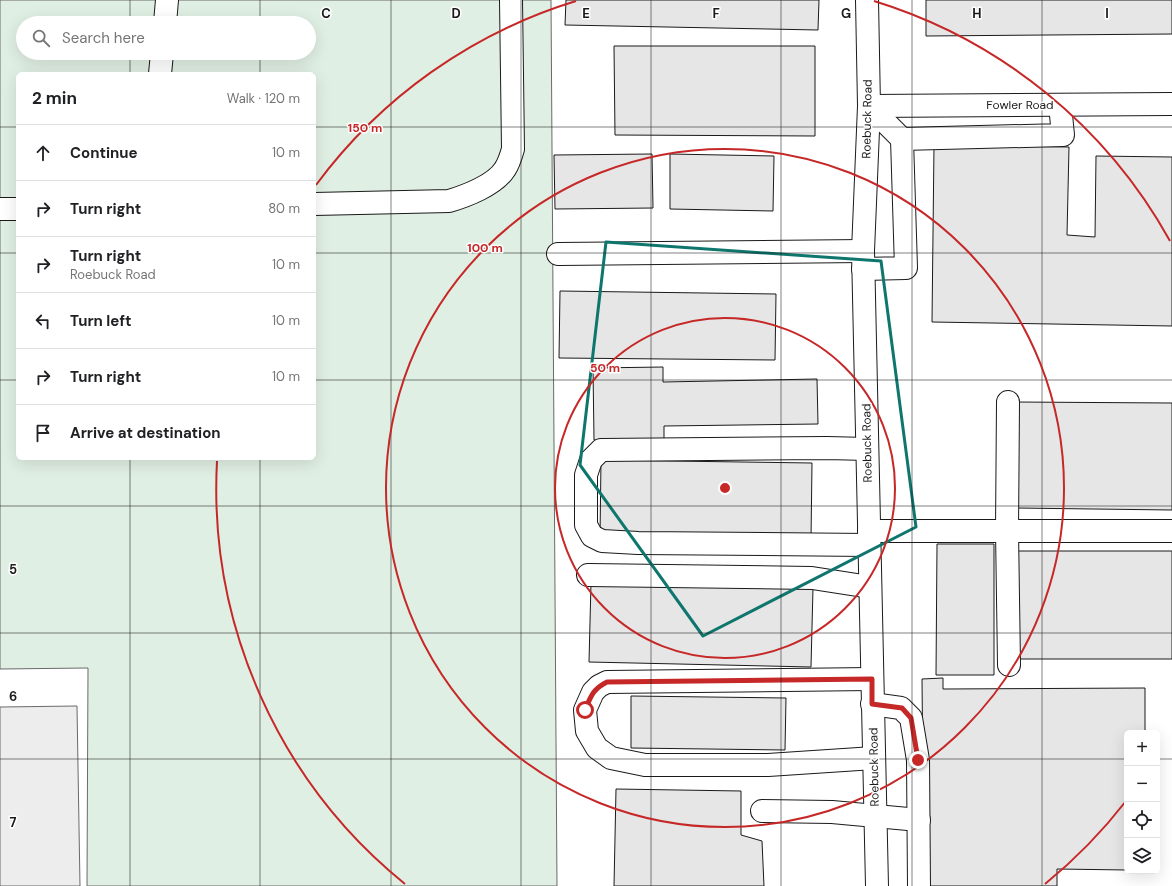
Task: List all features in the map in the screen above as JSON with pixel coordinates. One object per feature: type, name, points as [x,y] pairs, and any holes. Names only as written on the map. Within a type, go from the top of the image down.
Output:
[{"type":"street","points":[[166,16],[167,0]]},
{"type":"street","points":[[316,204],[449,201],[463,197],[494,181],[504,171],[509,162],[513,149],[511,0]]},
{"type":"street","name":"Roebuck Road","points":[[867,0],[869,106],[863,260],[876,886]]},
{"type":"street","points":[[160,72],[161,60]]},
{"type":"street","name":"Fowler Road","points":[[869,106],[1172,104]]},
{"type":"street","points":[[902,139],[1063,135],[1060,105]]},
{"type":"street","points":[[558,254],[863,260],[906,268],[902,139],[869,106]]},
{"type":"street","points":[[0,209],[16,209]]},
{"type":"street","points":[[1008,402],[1007,531],[1009,665]]},
{"type":"street","points":[[867,449],[601,450],[591,460],[586,476],[586,525],[592,536],[602,541],[638,543],[869,538],[1007,531],[1172,531]]},
{"type":"street","points":[[588,575],[812,578],[870,587]]},
{"type":"street","points":[[872,679],[607,682],[599,686],[593,692],[585,710],[587,732],[597,748],[611,758],[644,765],[768,765],[874,758]]},
{"type":"street","points":[[872,704],[902,708],[911,718],[918,760],[919,886]]},
{"type":"street","points":[[762,811],[832,812],[919,820]]},
{"type":"highlighted area","points":[[606,242],[881,261],[916,527],[703,636],[580,465]]},
{"type":"green space","points":[[0,0],[551,0],[557,886],[87,886],[88,668],[0,669]]},
{"type":"shaded area","points":[[77,706],[80,886],[0,886],[0,707]]},
{"type":"building","points":[[566,0],[819,0],[818,30],[565,25]]},
{"type":"building","points":[[926,0],[1172,0],[1172,34],[926,36]]},
{"type":"building","points":[[614,46],[815,46],[815,136],[615,135]]},
{"type":"building","points":[[934,145],[1069,147],[1067,235],[1095,237],[1096,156],[1172,157],[1172,326],[932,322]]},
{"type":"building","points":[[652,154],[653,208],[555,209],[554,155]]},
{"type":"building","points":[[670,154],[774,156],[773,211],[670,209]]},
{"type":"building","points":[[560,291],[776,294],[775,360],[559,358]]},
{"type":"building","points":[[663,367],[663,382],[817,379],[818,424],[664,426],[664,439],[594,440],[593,368]]},
{"type":"building","points":[[1016,402],[1172,403],[1172,510],[1016,508]]},
{"type":"building","points":[[601,460],[812,463],[811,540],[600,538]]},
{"type":"building","points":[[937,544],[994,544],[994,675],[936,675]]},
{"type":"building","points":[[1015,551],[1172,551],[1172,659],[1015,659]]},
{"type":"building","points":[[591,583],[813,588],[811,667],[589,662]]},
{"type":"building","points":[[943,678],[943,689],[1145,688],[1145,730],[1124,730],[1124,870],[1057,869],[1057,886],[924,886],[922,679]]},
{"type":"building","points":[[631,696],[786,698],[785,750],[631,748]]},
{"type":"building","points":[[616,789],[741,791],[741,835],[762,841],[764,886],[614,886]]},
{"type":"route","points":[[585,710],[593,692],[599,686],[607,682],[872,679],[872,704],[902,708],[911,718],[918,760]]}]
